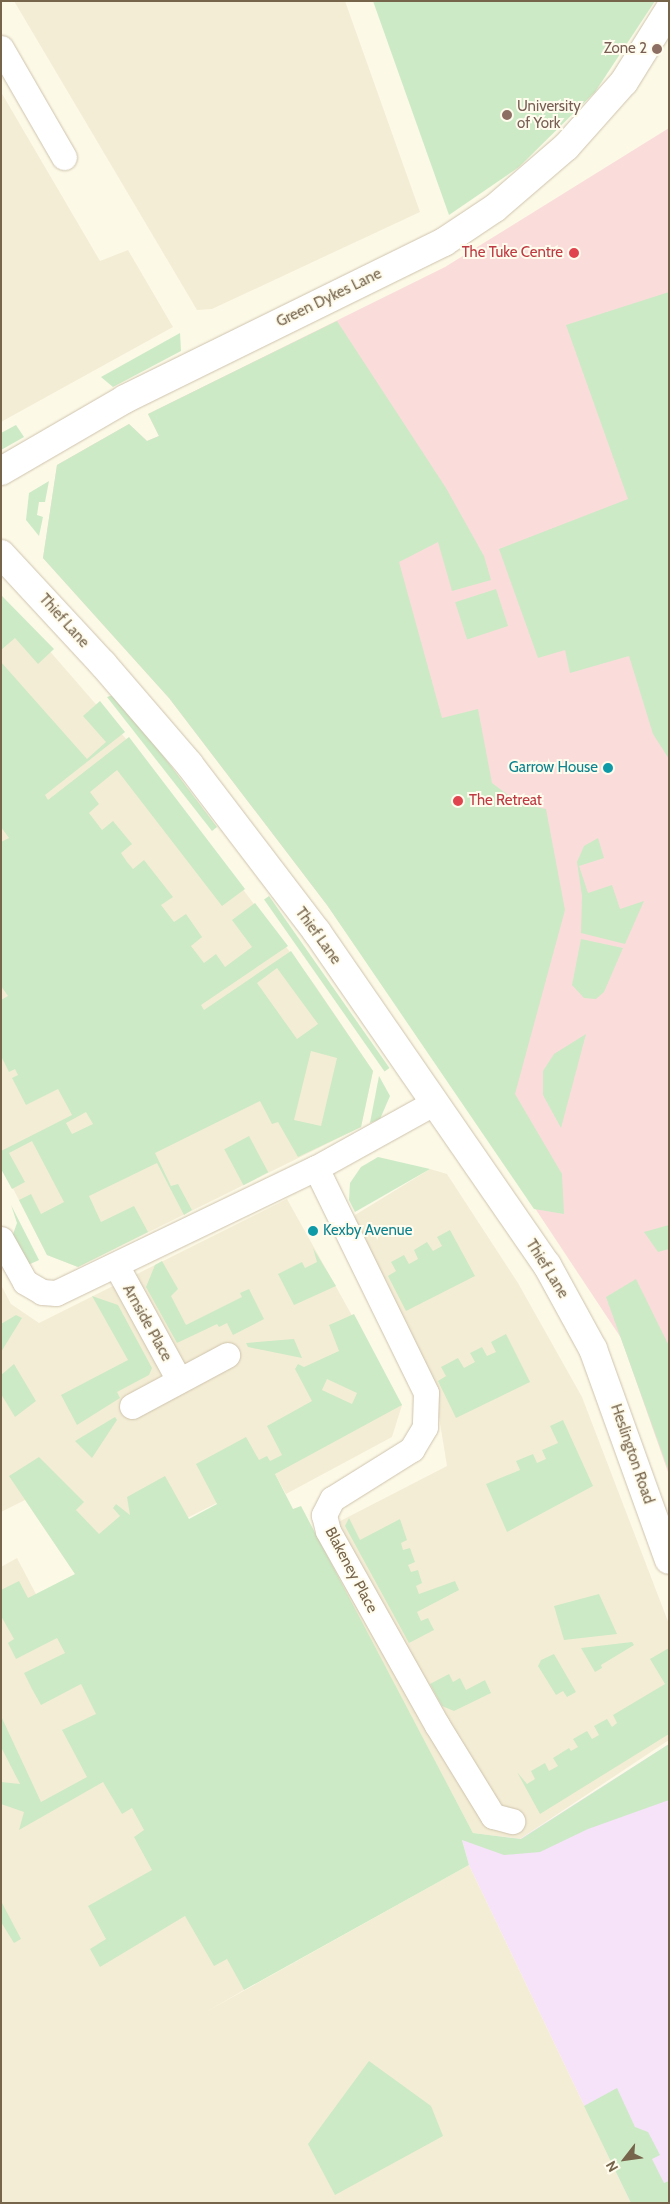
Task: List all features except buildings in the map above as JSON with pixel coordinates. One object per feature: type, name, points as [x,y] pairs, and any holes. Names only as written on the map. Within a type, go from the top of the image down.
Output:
[{"type":"street","name":"Green Dykes Lane","points":[[1,471],[125,399],[444,242],[495,208],[566,147],[624,82],[669,10]]},
{"type":"street","points":[[1,48],[64,157]]},
{"type":"street","name":"Thief Lane","points":[[1,554],[103,664],[189,764],[316,932],[547,1265],[593,1349]]},
{"type":"street","points":[[1,1239],[25,1282],[42,1292],[56,1293],[316,1168],[435,1102]]},
{"type":"street","name":"Blakeney Place","points":[[316,1168],[426,1393],[425,1427],[412,1449],[332,1499],[324,1515],[328,1531],[437,1725],[493,1816],[512,1821]]},
{"type":"street","name":"Arnside Place","points":[[116,1265],[179,1380]]},
{"type":"street","name":"Heslington Road","points":[[593,1349],[669,1560]]},
{"type":"street","points":[[132,1406],[227,1355]]},
{"type":"shaded area","points":[[14,1],[345,1],[420,212],[212,309],[197,310]]},
{"type":"shaded area","points":[[1,92],[100,261],[128,250],[173,327],[1,422]]},
{"type":"shaded area","name":"The Retreat","points":[[669,128],[669,1475],[621,1338],[458,1092],[327,905],[169,698],[43,558],[57,465],[129,424],[147,441],[159,436],[148,414],[445,267]]},
{"type":"shaded area","points":[[1,595],[154,771],[314,984],[373,1071],[361,1127],[78,1267],[47,1255],[1,1165]]},
{"type":"shaded area","points":[[430,1169],[447,1174],[518,1283],[582,1397],[669,1624],[669,1740],[520,1839],[473,1833],[315,1534],[447,1466],[439,1417],[358,1240],[355,1215]]},
{"type":"shaded area","points":[[287,1199],[402,1405],[392,1437],[286,1494],[275,1474],[75,1574],[25,1500],[1,1512],[1,1285],[11,1304],[39,1323]]},
{"type":"shaded area","points":[[17,1558],[244,1990],[204,2013],[469,1865],[631,2203],[1,2203],[1,1567]]},
{"type":"shaded area","points":[[669,1744],[669,2203],[631,2203],[469,1865],[460,1832],[520,1839]]},
{"type":"green space","name":"University of York","points":[[373,1],[655,1],[595,92],[519,167],[449,215]]},
{"type":"green space","points":[[669,292],[669,759],[653,734],[629,656],[570,673],[565,650],[538,658],[499,549],[628,499],[566,325]]},
{"type":"green space","points":[[337,321],[446,488],[484,556],[491,580],[452,591],[438,542],[399,562],[442,718],[478,709],[492,783],[520,804],[546,809],[565,910],[515,1094],[562,1174],[564,1214],[534,1209],[327,905],[169,698],[43,558],[57,465],[129,424],[147,441],[159,436],[148,414]]},
{"type":"green space","points":[[180,333],[181,351],[113,387],[101,377]]},
{"type":"green space","points":[[16,425],[24,437],[1,450],[1,433]]},
{"type":"green space","points":[[49,481],[45,502],[39,502],[37,515],[43,517],[39,536],[26,520],[29,493]]},
{"type":"green space","points":[[496,589],[508,626],[467,639],[455,602]]},
{"type":"green space","points":[[1,595],[54,649],[38,664],[15,638],[1,650]]},
{"type":"green space","points":[[1,662],[87,759],[106,742],[83,716],[100,701],[125,732],[45,795],[48,800],[129,737],[245,889],[222,906],[117,770],[90,792],[99,804],[89,813],[102,830],[113,821],[132,844],[121,853],[127,862],[133,869],[144,860],[173,897],[161,905],[174,922],[186,914],[202,937],[191,946],[204,963],[216,954],[225,967],[252,947],[232,920],[255,903],[288,946],[201,1005],[204,1010],[291,951],[373,1071],[361,1127],[298,1157],[278,1122],[272,1124],[260,1101],[155,1153],[171,1186],[178,1184],[192,1210],[184,1215],[157,1163],[89,1196],[101,1222],[134,1206],[148,1232],[78,1267],[47,1255],[19,1200],[31,1194],[41,1214],[64,1202],[32,1141],[9,1153],[25,1182],[12,1189],[1,1169],[1,1151],[72,1115],[58,1089],[26,1105],[12,1078],[18,1075],[15,1069],[9,1072],[1,1056],[1,1000],[8,996],[1,986],[1,842],[9,838],[1,827]],"holes":[[[277,968],[318,1024],[297,1039],[257,983]],[[311,1051],[337,1058],[321,1126],[294,1120]],[[86,1112],[93,1124],[72,1134],[66,1123]]]},
{"type":"green space","points":[[113,695],[149,737],[217,827],[212,831],[107,697]]},
{"type":"green space","points":[[598,838],[604,858],[579,866],[588,893],[612,885],[620,909],[644,901],[625,944],[581,933],[582,896],[577,862],[584,846]]},
{"type":"green space","points":[[269,896],[389,1068],[385,1071],[264,899]]},
{"type":"green space","points":[[581,939],[623,948],[604,992],[596,999],[584,998],[572,985]]},
{"type":"green space","points":[[586,1034],[561,1128],[543,1095],[543,1071],[554,1054]]},
{"type":"green space","points":[[379,1076],[390,1096],[380,1119],[370,1123]]},
{"type":"green space","points":[[249,1136],[268,1172],[244,1185],[224,1149]]},
{"type":"green space","points":[[378,1157],[430,1169],[355,1212],[349,1200],[350,1183],[361,1167]]},
{"type":"green space","points":[[11,1205],[39,1260],[28,1265],[12,1237],[17,1223]]},
{"type":"green space","points":[[669,1225],[669,1249],[658,1252],[644,1232]]},
{"type":"green space","points":[[450,1230],[475,1276],[406,1311],[388,1276],[396,1271],[391,1262],[404,1255],[409,1264],[418,1259],[414,1250],[427,1242],[433,1251],[442,1246],[437,1237]]},
{"type":"green space","points":[[313,1248],[336,1286],[294,1305],[278,1274],[302,1262],[305,1268],[317,1262]]},
{"type":"green space","points":[[162,1261],[178,1289],[171,1296],[186,1325],[242,1297],[240,1293],[249,1289],[264,1319],[233,1335],[227,1323],[219,1327],[217,1324],[177,1343],[146,1287],[155,1265]]},
{"type":"green space","points":[[636,1279],[669,1346],[669,1472],[606,1297]]},
{"type":"green space","points":[[92,1296],[118,1305],[152,1368],[149,1375],[117,1392],[120,1398],[77,1425],[61,1395],[128,1360]]},
{"type":"green space","points":[[354,1314],[402,1405],[275,1474],[293,1509],[301,1506],[473,1833],[521,1839],[669,1744],[669,1800],[588,1829],[540,1852],[504,1855],[462,1840],[469,1865],[244,1990],[227,1959],[214,1966],[185,1916],[100,1967],[90,1949],[106,1939],[88,1906],[152,1870],[134,1837],[144,1830],[132,1808],[122,1814],[103,1782],[19,1830],[24,1812],[1,1804],[1,1782],[20,1784],[1,1747],[1,1716],[41,1802],[87,1777],[62,1730],[96,1714],[81,1684],[41,1705],[32,1689],[24,1673],[65,1653],[57,1638],[16,1659],[8,1643],[14,1639],[1,1616],[1,1590],[19,1581],[28,1598],[75,1574],[9,1476],[39,1457],[84,1502],[76,1510],[99,1534],[120,1516],[113,1508],[116,1504],[130,1515],[127,1497],[165,1476],[189,1519],[217,1504],[196,1464],[246,1437],[259,1460],[267,1456],[270,1461],[282,1455],[267,1426],[312,1401],[295,1369],[298,1364],[304,1367],[339,1351],[329,1325]],"holes":[[[327,1379],[357,1393],[352,1404],[322,1390]]]},
{"type":"green space","points":[[16,1315],[22,1318],[1,1352],[1,1324]]},
{"type":"green space","points":[[506,1334],[530,1382],[456,1418],[438,1381],[446,1376],[441,1367],[458,1358],[464,1368],[475,1362],[470,1353],[482,1347],[487,1356],[496,1352],[491,1342]]},
{"type":"green space","points":[[294,1339],[302,1358],[248,1347],[246,1343]]},
{"type":"green space","points":[[14,1364],[36,1401],[15,1417],[1,1394],[1,1375]]},
{"type":"green space","points":[[115,1417],[117,1420],[92,1458],[75,1441]]},
{"type":"green space","points":[[563,1420],[593,1486],[507,1532],[486,1484],[520,1470],[516,1461],[533,1454],[537,1463],[546,1459],[542,1450],[558,1443],[550,1426]]},
{"type":"green space","points":[[349,1518],[360,1540],[400,1519],[407,1540],[401,1543],[403,1550],[410,1548],[415,1562],[408,1565],[411,1572],[418,1570],[422,1583],[416,1586],[419,1594],[455,1581],[459,1590],[417,1612],[421,1621],[428,1618],[434,1630],[409,1643],[345,1526]]},
{"type":"green space","points":[[599,1594],[617,1634],[564,1640],[554,1606]]},
{"type":"green space","points":[[632,1642],[634,1645],[601,1665],[602,1668],[595,1672],[581,1648]]},
{"type":"green space","points":[[669,1648],[669,1734],[540,1814],[517,1772],[527,1784],[535,1779],[531,1771],[545,1763],[549,1771],[558,1766],[553,1758],[569,1748],[571,1751],[578,1747],[573,1739],[587,1731],[592,1739],[599,1735],[594,1726],[607,1719],[612,1727],[617,1723],[613,1715],[665,1684],[650,1659]]},
{"type":"green space","points":[[554,1654],[576,1692],[567,1697],[563,1691],[556,1695],[538,1666],[541,1660]]},
{"type":"green space","points":[[449,1674],[453,1682],[460,1678],[466,1690],[485,1680],[491,1693],[454,1711],[442,1706],[430,1684]]},
{"type":"green space","points":[[1,1901],[21,1939],[14,1943],[1,1922]]},
{"type":"green space","points":[[369,2061],[431,2106],[443,2136],[335,2195],[308,2144]]},
{"type":"green space","points":[[617,2088],[635,2127],[648,2132],[660,2155],[652,2159],[664,2183],[669,2181],[669,2203],[631,2203],[584,2106]]},
{"type":"place","name":"Zone 2","points":[[657,49]]},
{"type":"place","name":"University of York","points":[[507,115]]},
{"type":"place","name":"The Tuke Centre","points":[[574,253]]},
{"type":"place","name":"Garrow House","points":[[608,768]]},
{"type":"place","name":"The Retreat","points":[[458,801]]},
{"type":"place","name":"Kexby Avenue","points":[[313,1231]]}]
